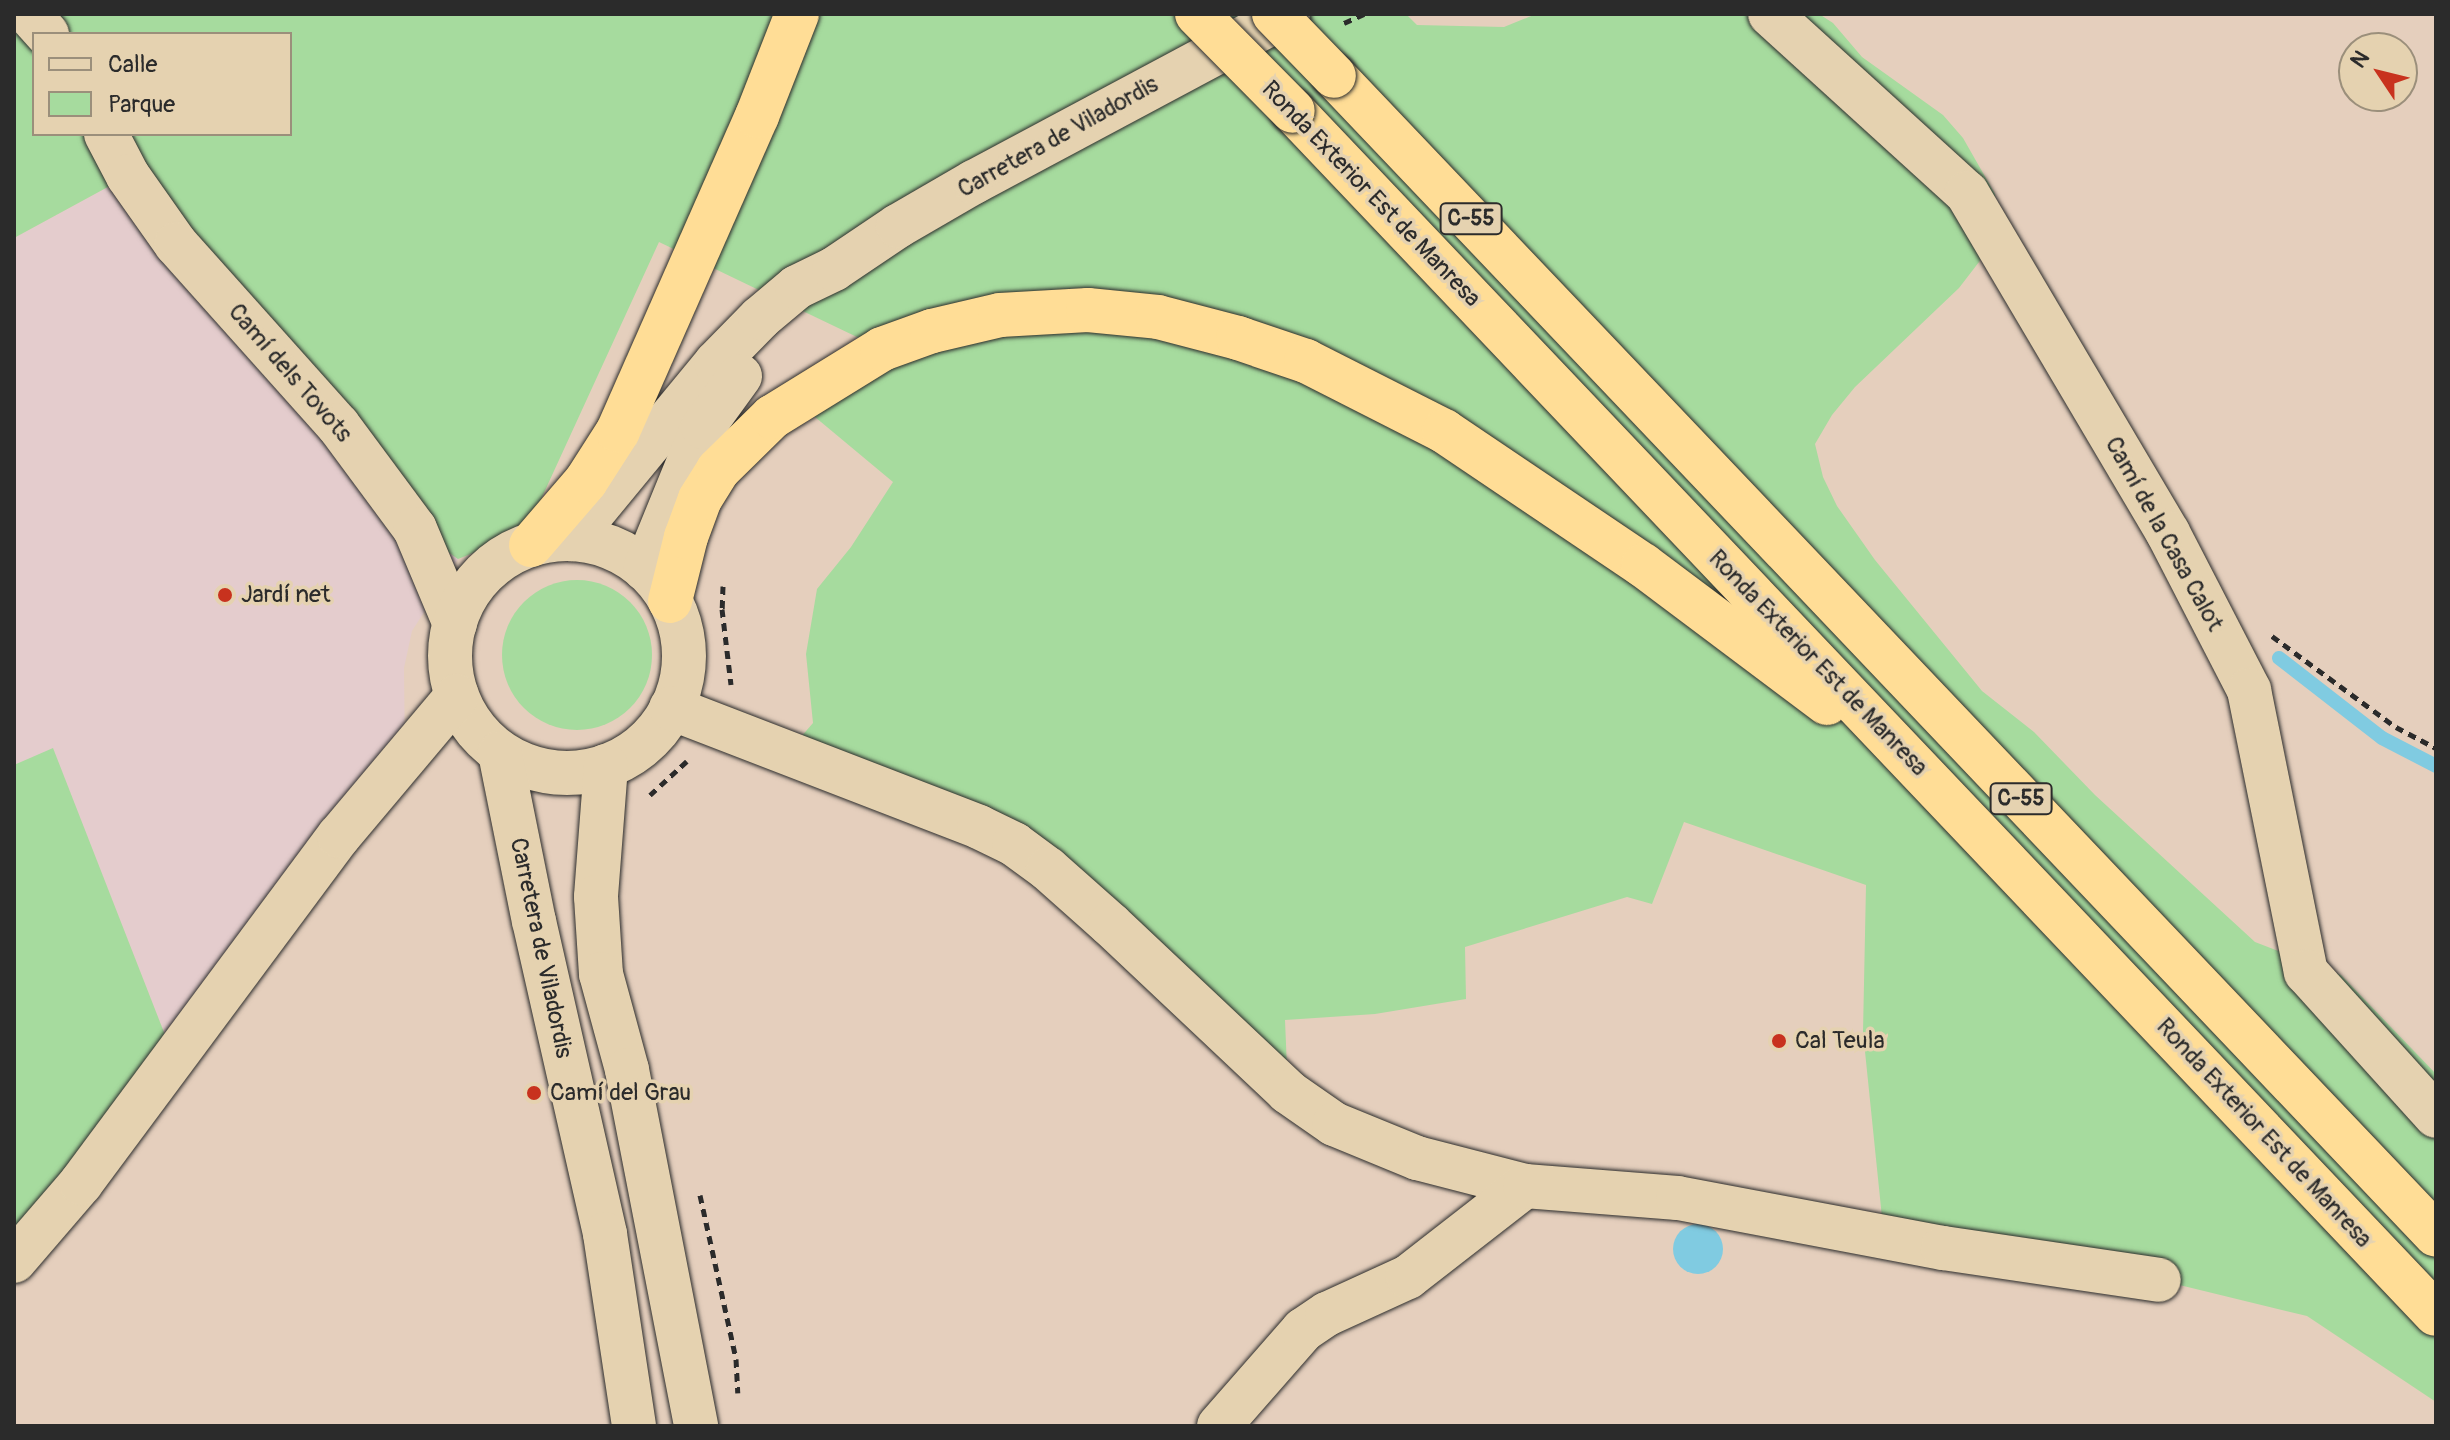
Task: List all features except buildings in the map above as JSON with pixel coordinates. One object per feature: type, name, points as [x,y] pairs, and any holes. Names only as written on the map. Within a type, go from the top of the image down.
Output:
[{"type":"highway","points":[[551,542],[618,431],[757,116],[797,14]]},
{"type":"highway","name":"Ronda Exterior Est de Manresa","points":[[1197,14],[1293,111],[2436,1314]]},
{"type":"highway","name":"C-55","points":[[1274,14],[2436,1235]]},
{"type":"highway","points":[[657,585],[718,470],[772,417],[882,349],[932,331],[1000,315],[1088,310],[1158,317],[1238,338],[1306,361],[1444,431],[1643,565],[1925,776]]},
{"type":"street","points":[[29,14],[45,32]]},
{"type":"street","name":"Carretera de Viladordis","points":[[551,542],[760,318],[797,287],[834,269],[898,226],[974,182],[1288,14]]},
{"type":"street","name":"Camí de la Casa Calot","points":[[1770,14],[1967,193],[2168,533],[2249,690],[2306,972],[2436,1116]]},
{"type":"street","name":"Camí dels Tovots","points":[[107,136],[128,176],[176,244],[338,425],[415,529],[455,624]]},
{"type":"street","name":"Carretera de Viladordis","points":[[657,585],[703,427],[753,360],[796,318],[834,269]]},
{"type":"street","points":[[551,542],[611,547],[657,585],[681,631],[684,654],[682,676],[671,708],[644,744],[606,766],[579,773],[552,772],[525,766],[500,753],[474,728],[457,696],[451,668],[455,624],[466,598],[483,575],[505,557],[551,542]]},
{"type":"street","points":[[14,1261],[81,1183],[339,836],[457,696]]},
{"type":"street","points":[[671,708],[979,827],[1014,844],[1048,869],[1110,924],[1288,1092],[1334,1124],[1417,1158],[1525,1186],[1678,1198],[1943,1248],[2159,1280]]},
{"type":"street","name":"Carretera de Viladordis","points":[[500,753],[537,935],[605,1234],[634,1426]]},
{"type":"street","points":[[606,766],[596,897],[601,974],[627,1070],[696,1426]]},
{"type":"street","points":[[1219,1426],[1303,1330],[1327,1314],[1408,1277],[1525,1186]]},
{"type":"path","points":[[639,804],[689,759],[714,724],[732,685],[722,609],[723,581]]},
{"type":"path","points":[[2209,612],[2268,633],[2396,727],[2436,748]]},
{"type":"shaded area","name":"Jardí net","points":[[128,176],[415,529],[458,559],[412,631],[404,668],[405,760],[174,1058],[53,749],[14,765],[14,238]]},
{"type":"green space","points":[[14,14],[1406,14],[1417,25],[1504,27],[1536,14],[1819,14],[1833,23],[1862,57],[1943,115],[1963,138],[1995,194],[1996,233],[1959,288],[1855,387],[1832,415],[1815,444],[1823,477],[1837,506],[1875,560],[1982,691],[2034,732],[2095,795],[2255,942],[2341,975],[2436,1074],[2436,1402],[2307,1316],[2159,1280],[1884,1237],[1863,1032],[1866,885],[1684,822],[1652,904],[1627,897],[1465,947],[1466,999],[1375,1014],[1285,1020],[1288,1092],[1048,869],[787,753],[813,723],[806,654],[817,589],[851,547],[893,482],[797,402],[882,349],[659,242],[526,532],[458,559],[415,529],[128,176],[14,238]]},
{"type":"green space","points":[[577,580],[606,586],[630,602],[646,626],[652,655],[646,684],[630,708],[606,724],[577,730],[548,724],[524,708],[508,684],[502,655],[508,626],[524,602],[548,586]]},
{"type":"green space","points":[[53,748],[174,1058],[14,1235],[14,765]]},
{"type":"water","points":[[1698,1224],[1716,1231],[1723,1249],[1716,1267],[1698,1274],[1680,1267],[1673,1249],[1680,1231]]},
{"type":"waterway","points":[[2279,658],[2382,738],[2436,766]]},
{"type":"place","name":"Jardí net","points":[[225,595]]},
{"type":"place","name":"Cal Teula","points":[[1779,1041]]},
{"type":"place","name":"Camí del Grau","points":[[534,1093]]}]
